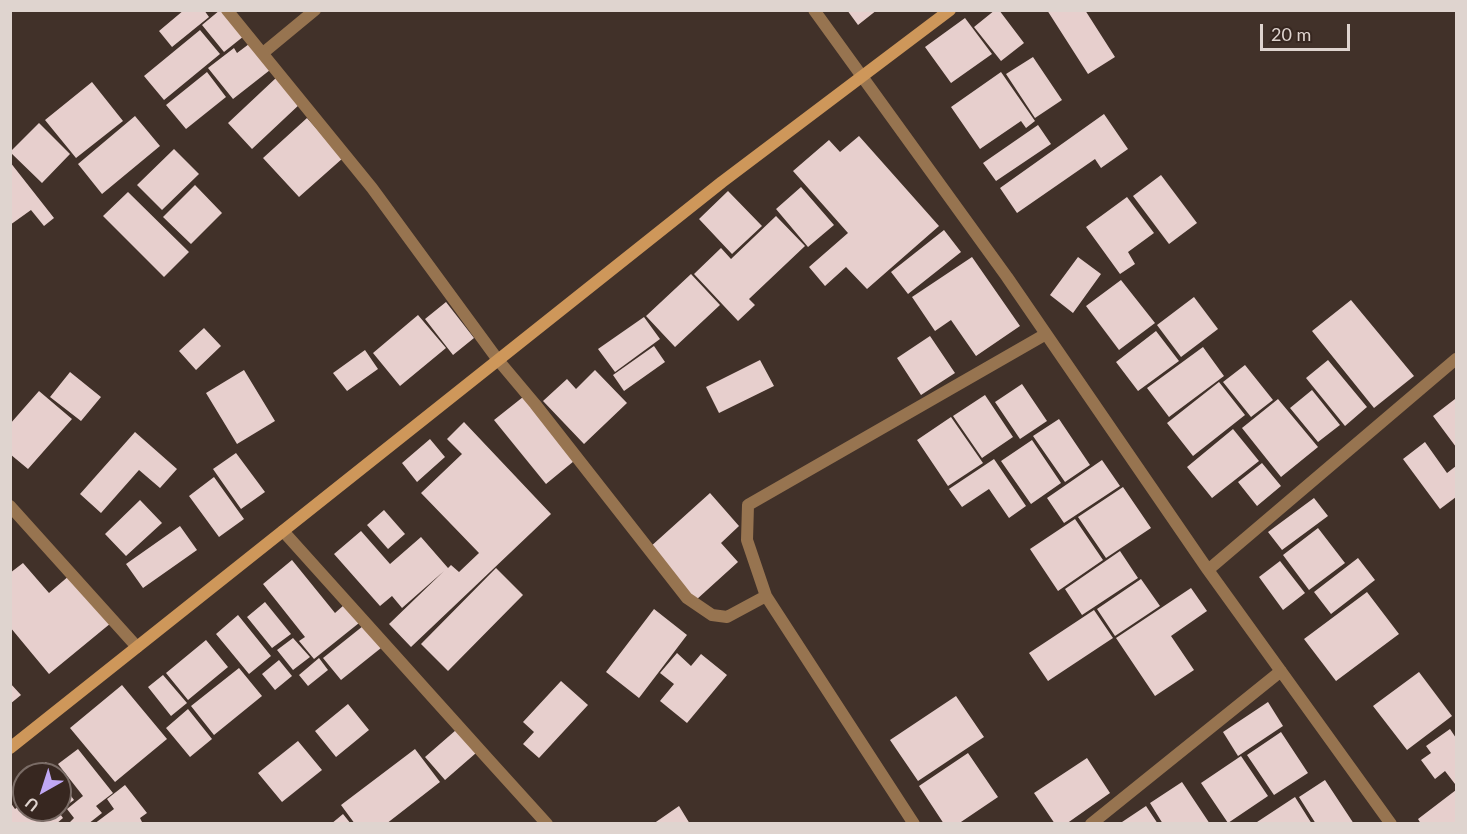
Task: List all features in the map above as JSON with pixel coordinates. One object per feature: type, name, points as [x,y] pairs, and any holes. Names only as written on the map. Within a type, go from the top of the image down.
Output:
[{"type":"street","points":[[227,10],[372,188],[498,360],[687,598],[712,615],[727,617],[766,596]]},
{"type":"street","points":[[263,53],[315,10]]},
{"type":"street","points":[[814,10],[1007,277],[1208,570],[1390,824]]},
{"type":"street","points":[[10,748],[722,182],[950,10]]},
{"type":"street","points":[[914,824],[766,596],[747,540],[748,505],[1046,334]]},
{"type":"street","points":[[1208,570],[1456,360]]},
{"type":"street","points":[[10,506],[137,647]]},
{"type":"street","points":[[283,531],[547,824]]},
{"type":"street","points":[[1091,824],[1281,670]]},
{"type":"building","points":[[184,10],[204,10],[209,17],[172,47],[159,31]]},
{"type":"building","points":[[223,10],[244,36],[224,52],[202,25]]},
{"type":"building","points":[[847,10],[877,10],[858,25]]},
{"type":"building","points":[[995,10],[999,10],[1024,43],[1001,61],[974,27]]},
{"type":"building","points":[[1047,10],[1085,10],[1115,57],[1088,74]]},
{"type":"building","points":[[965,18],[992,54],[951,83],[925,47]]},
{"type":"building","points":[[200,30],[220,54],[164,100],[144,76]]},
{"type":"building","points":[[249,44],[270,70],[233,99],[208,68],[234,48],[237,53]]},
{"type":"building","points":[[1033,57],[1062,100],[1035,118],[1006,74]]},
{"type":"building","points":[[207,72],[226,97],[186,129],[166,105]]},
{"type":"building","points":[[1001,72],[1035,121],[1026,128],[1021,121],[980,149],[951,107]]},
{"type":"building","points":[[277,77],[301,103],[252,149],[228,123]]},
{"type":"building","points":[[92,82],[123,121],[76,158],[45,120]]},
{"type":"building","points":[[1104,114],[1128,149],[1101,168],[1095,159],[1017,213],[1000,188]]},
{"type":"building","points":[[135,116],[160,146],[102,194],[78,164]]},
{"type":"building","points":[[307,118],[343,158],[299,197],[263,158]]},
{"type":"building","points":[[39,123],[70,154],[42,183],[10,152]]},
{"type":"building","points":[[1038,125],[1051,144],[996,181],[983,163]]},
{"type":"building","points":[[859,136],[939,226],[867,289],[846,267],[825,286],[809,267],[848,233],[793,171],[829,140],[840,152]]},
{"type":"building","points":[[174,149],[199,174],[162,210],[137,185]]},
{"type":"building","points":[[10,162],[54,218],[44,226],[31,210],[10,225]]},
{"type":"building","points":[[1161,175],[1197,223],[1169,244],[1133,196]]},
{"type":"building","points":[[195,185],[222,213],[191,244],[163,217]]},
{"type":"building","points":[[801,187],[834,225],[808,247],[776,209]]},
{"type":"building","points":[[728,191],[762,226],[732,254],[699,219]]},
{"type":"building","points":[[128,192],[189,252],[164,277],[103,216]]},
{"type":"building","points":[[1127,197],[1154,233],[1128,252],[1135,264],[1120,274],[1086,227]]},
{"type":"building","points":[[776,216],[805,246],[749,299],[755,305],[738,321],[694,274],[721,248],[731,259]]},
{"type":"building","points":[[944,230],[961,252],[908,294],[891,272]]},
{"type":"building","points":[[972,257],[1020,326],[976,356],[951,320],[935,331],[912,297]]},
{"type":"building","points":[[1078,257],[1101,274],[1073,313],[1050,295]]},
{"type":"building","points":[[691,274],[720,305],[675,347],[646,316]]},
{"type":"building","points":[[1121,280],[1155,323],[1119,350],[1086,306]]},
{"type":"building","points":[[1194,297],[1218,329],[1181,357],[1157,325]]},
{"type":"building","points":[[1351,300],[1414,376],[1374,408],[1312,331]]},
{"type":"building","points":[[446,302],[474,338],[453,355],[425,319]]},
{"type":"building","points":[[418,315],[446,348],[400,386],[373,353]]},
{"type":"building","points":[[644,317],[660,339],[615,372],[598,349]]},
{"type":"building","points":[[204,328],[221,346],[196,370],[179,351]]},
{"type":"building","points":[[1156,331],[1179,361],[1138,391],[1116,362]]},
{"type":"building","points":[[930,336],[955,373],[921,395],[897,358]]},
{"type":"building","points":[[654,346],[665,362],[624,391],[613,375]]},
{"type":"building","points":[[1203,347],[1224,376],[1169,417],[1147,388]]},
{"type":"building","points":[[365,350],[378,369],[347,391],[333,373]]},
{"type":"building","points":[[760,360],[774,386],[719,413],[706,387]]},
{"type":"building","points":[[1328,360],[1367,407],[1345,426],[1306,378]]},
{"type":"building","points":[[1245,365],[1273,400],[1251,417],[1223,382]]},
{"type":"building","points":[[244,370],[275,421],[237,444],[206,393]]},
{"type":"building","points":[[595,370],[627,403],[584,444],[543,401],[567,379],[576,389]]},
{"type":"building","points":[[70,372],[101,397],[81,421],[50,397]]},
{"type":"building","points":[[1219,382],[1245,415],[1193,456],[1167,423]]},
{"type":"building","points":[[1022,384],[1047,421],[1020,439],[995,402]]},
{"type":"building","points":[[1312,390],[1340,425],[1318,442],[1290,408]]},
{"type":"building","points":[[39,391],[72,419],[28,469],[10,454],[10,424]]},
{"type":"building","points":[[985,395],[1013,437],[982,458],[953,416]]},
{"type":"building","points":[[523,397],[574,461],[546,484],[494,420]]},
{"type":"building","points":[[1278,399],[1318,447],[1281,477],[1242,428]]},
{"type":"building","points":[[1456,400],[1456,447],[1433,416]]},
{"type":"building","points":[[951,417],[983,463],[948,486],[917,440]]},
{"type":"building","points":[[1059,419],[1090,465],[1065,482],[1033,436]]},
{"type":"building","points":[[464,422],[551,514],[411,647],[389,624],[444,571],[402,608],[392,596],[380,606],[334,554],[361,531],[390,564],[421,537],[448,568],[451,565],[459,572],[479,553],[421,493],[462,454],[447,439]]},
{"type":"building","points":[[1233,429],[1259,461],[1212,498],[1187,467]]},
{"type":"building","points":[[135,432],[177,469],[160,488],[139,470],[101,513],[80,494]]},
{"type":"building","points":[[430,439],[445,457],[417,482],[402,463]]},
{"type":"building","points":[[1032,440],[1061,483],[1031,504],[1001,461]]},
{"type":"building","points":[[1425,442],[1447,473],[1456,466],[1456,497],[1440,509],[1403,459]]},
{"type":"building","points":[[236,453],[265,492],[241,509],[213,469]]},
{"type":"building","points":[[994,459],[1026,506],[1009,518],[989,489],[962,507],[949,489]]},
{"type":"building","points":[[1102,460],[1120,486],[1064,523],[1047,498]]},
{"type":"building","points":[[1262,463],[1281,486],[1257,506],[1238,482]]},
{"type":"building","points":[[214,477],[244,519],[219,537],[189,496]]},
{"type":"building","points":[[1123,487],[1151,528],[1106,558],[1078,517]]},
{"type":"building","points":[[710,493],[739,526],[721,543],[738,562],[696,600],[649,548]]},
{"type":"building","points":[[1314,498],[1328,516],[1282,550],[1268,532]]},
{"type":"building","points":[[140,500],[162,523],[126,556],[105,534]]},
{"type":"building","points":[[384,510],[405,534],[388,549],[367,525]]},
{"type":"building","points":[[1075,519],[1103,560],[1058,591],[1030,549]]},
{"type":"building","points":[[180,526],[197,550],[143,588],[126,564]]},
{"type":"building","points":[[1318,528],[1345,563],[1309,590],[1283,555]]},
{"type":"building","points":[[1120,551],[1138,578],[1082,615],[1065,589]]},
{"type":"building","points":[[1358,558],[1375,580],[1331,614],[1314,592]]},
{"type":"building","points":[[292,560],[335,613],[344,605],[359,623],[314,659],[299,641],[305,637],[263,584]]},
{"type":"building","points":[[1280,561],[1305,593],[1283,610],[1259,577]]},
{"type":"building","points":[[23,563],[49,593],[70,575],[111,623],[49,674],[10,627],[10,573]]},
{"type":"building","points":[[496,568],[523,595],[448,671],[421,644]]},
{"type":"building","points":[[1141,579],[1160,606],[1115,636],[1097,609]]},
{"type":"building","points":[[1191,588],[1207,611],[1171,636],[1194,670],[1155,696],[1116,638]]},
{"type":"building","points":[[1367,592],[1399,634],[1336,681],[1304,639]]},
{"type":"building","points":[[265,602],[291,634],[272,648],[247,617]]},
{"type":"building","points":[[654,609],[687,635],[639,698],[606,672]]},
{"type":"building","points":[[1094,610],[1113,638],[1048,681],[1029,653]]},
{"type":"building","points":[[238,615],[271,656],[249,674],[216,634]]},
{"type":"building","points":[[363,626],[381,648],[341,680],[323,658]]},
{"type":"building","points":[[293,638],[310,657],[293,670],[277,650]]},
{"type":"building","points":[[206,640],[228,667],[188,700],[166,673]]},
{"type":"building","points":[[677,653],[691,666],[701,654],[727,675],[687,723],[660,701],[674,684],[660,673]]},
{"type":"building","points":[[319,658],[328,670],[308,686],[299,675]]},
{"type":"building","points":[[279,660],[292,676],[275,690],[262,674]]},
{"type":"building","points":[[239,668],[262,696],[214,735],[191,706]]},
{"type":"building","points":[[1419,672],[1452,716],[1407,750],[1373,706]]},
{"type":"building","points":[[163,675],[187,703],[171,716],[148,687]]},
{"type":"building","points":[[561,681],[588,705],[539,758],[523,744],[534,732],[523,722]]},
{"type":"building","points":[[10,683],[21,695],[10,704]]},
{"type":"building","points":[[122,685],[167,739],[115,782],[70,728]]},
{"type":"building","points":[[956,696],[984,737],[918,781],[890,740]]},
{"type":"building","points":[[1268,702],[1283,726],[1238,756],[1223,732]]},
{"type":"building","points":[[348,704],[369,730],[336,757],[315,731]]},
{"type":"building","points":[[188,709],[212,739],[190,757],[166,728]]},
{"type":"building","points":[[1450,729],[1456,738],[1455,784],[1445,771],[1435,779],[1421,760],[1431,753],[1426,746]]},
{"type":"building","points":[[456,730],[476,753],[445,780],[425,757]]},
{"type":"building","points":[[1281,732],[1308,773],[1274,795],[1247,755]]},
{"type":"building","points":[[298,741],[322,770],[282,802],[258,773]]},
{"type":"building","points":[[78,749],[113,793],[96,806],[102,813],[88,824],[68,824],[74,818],[72,805],[83,796],[72,782],[72,762],[61,762]]},
{"type":"building","points":[[415,749],[440,782],[386,824],[355,824],[341,805]]},
{"type":"building","points":[[968,753],[998,797],[958,824],[944,824],[919,786]]},
{"type":"building","points":[[1241,756],[1268,796],[1228,823],[1201,783]]},
{"type":"building","points":[[1087,758],[1110,793],[1066,824],[1055,824],[1034,793]]},
{"type":"building","points":[[1325,780],[1354,824],[1316,824],[1299,797]]},
{"type":"building","points":[[1182,782],[1210,824],[1163,824],[1150,803]]},
{"type":"building","points":[[125,785],[147,813],[140,818],[143,824],[94,824],[114,809],[107,799]]},
{"type":"building","points":[[1456,790],[1456,824],[1421,824],[1418,819]]},
{"type":"building","points":[[1295,797],[1312,824],[1254,824]]},
{"type":"building","points":[[10,802],[12,822],[58,822],[56,824],[10,824]]},
{"type":"building","points":[[679,806],[690,824],[653,824]]},
{"type":"building","points":[[1146,806],[1158,824],[1119,824]]},
{"type":"building","points":[[343,814],[351,824],[331,824]]}]
